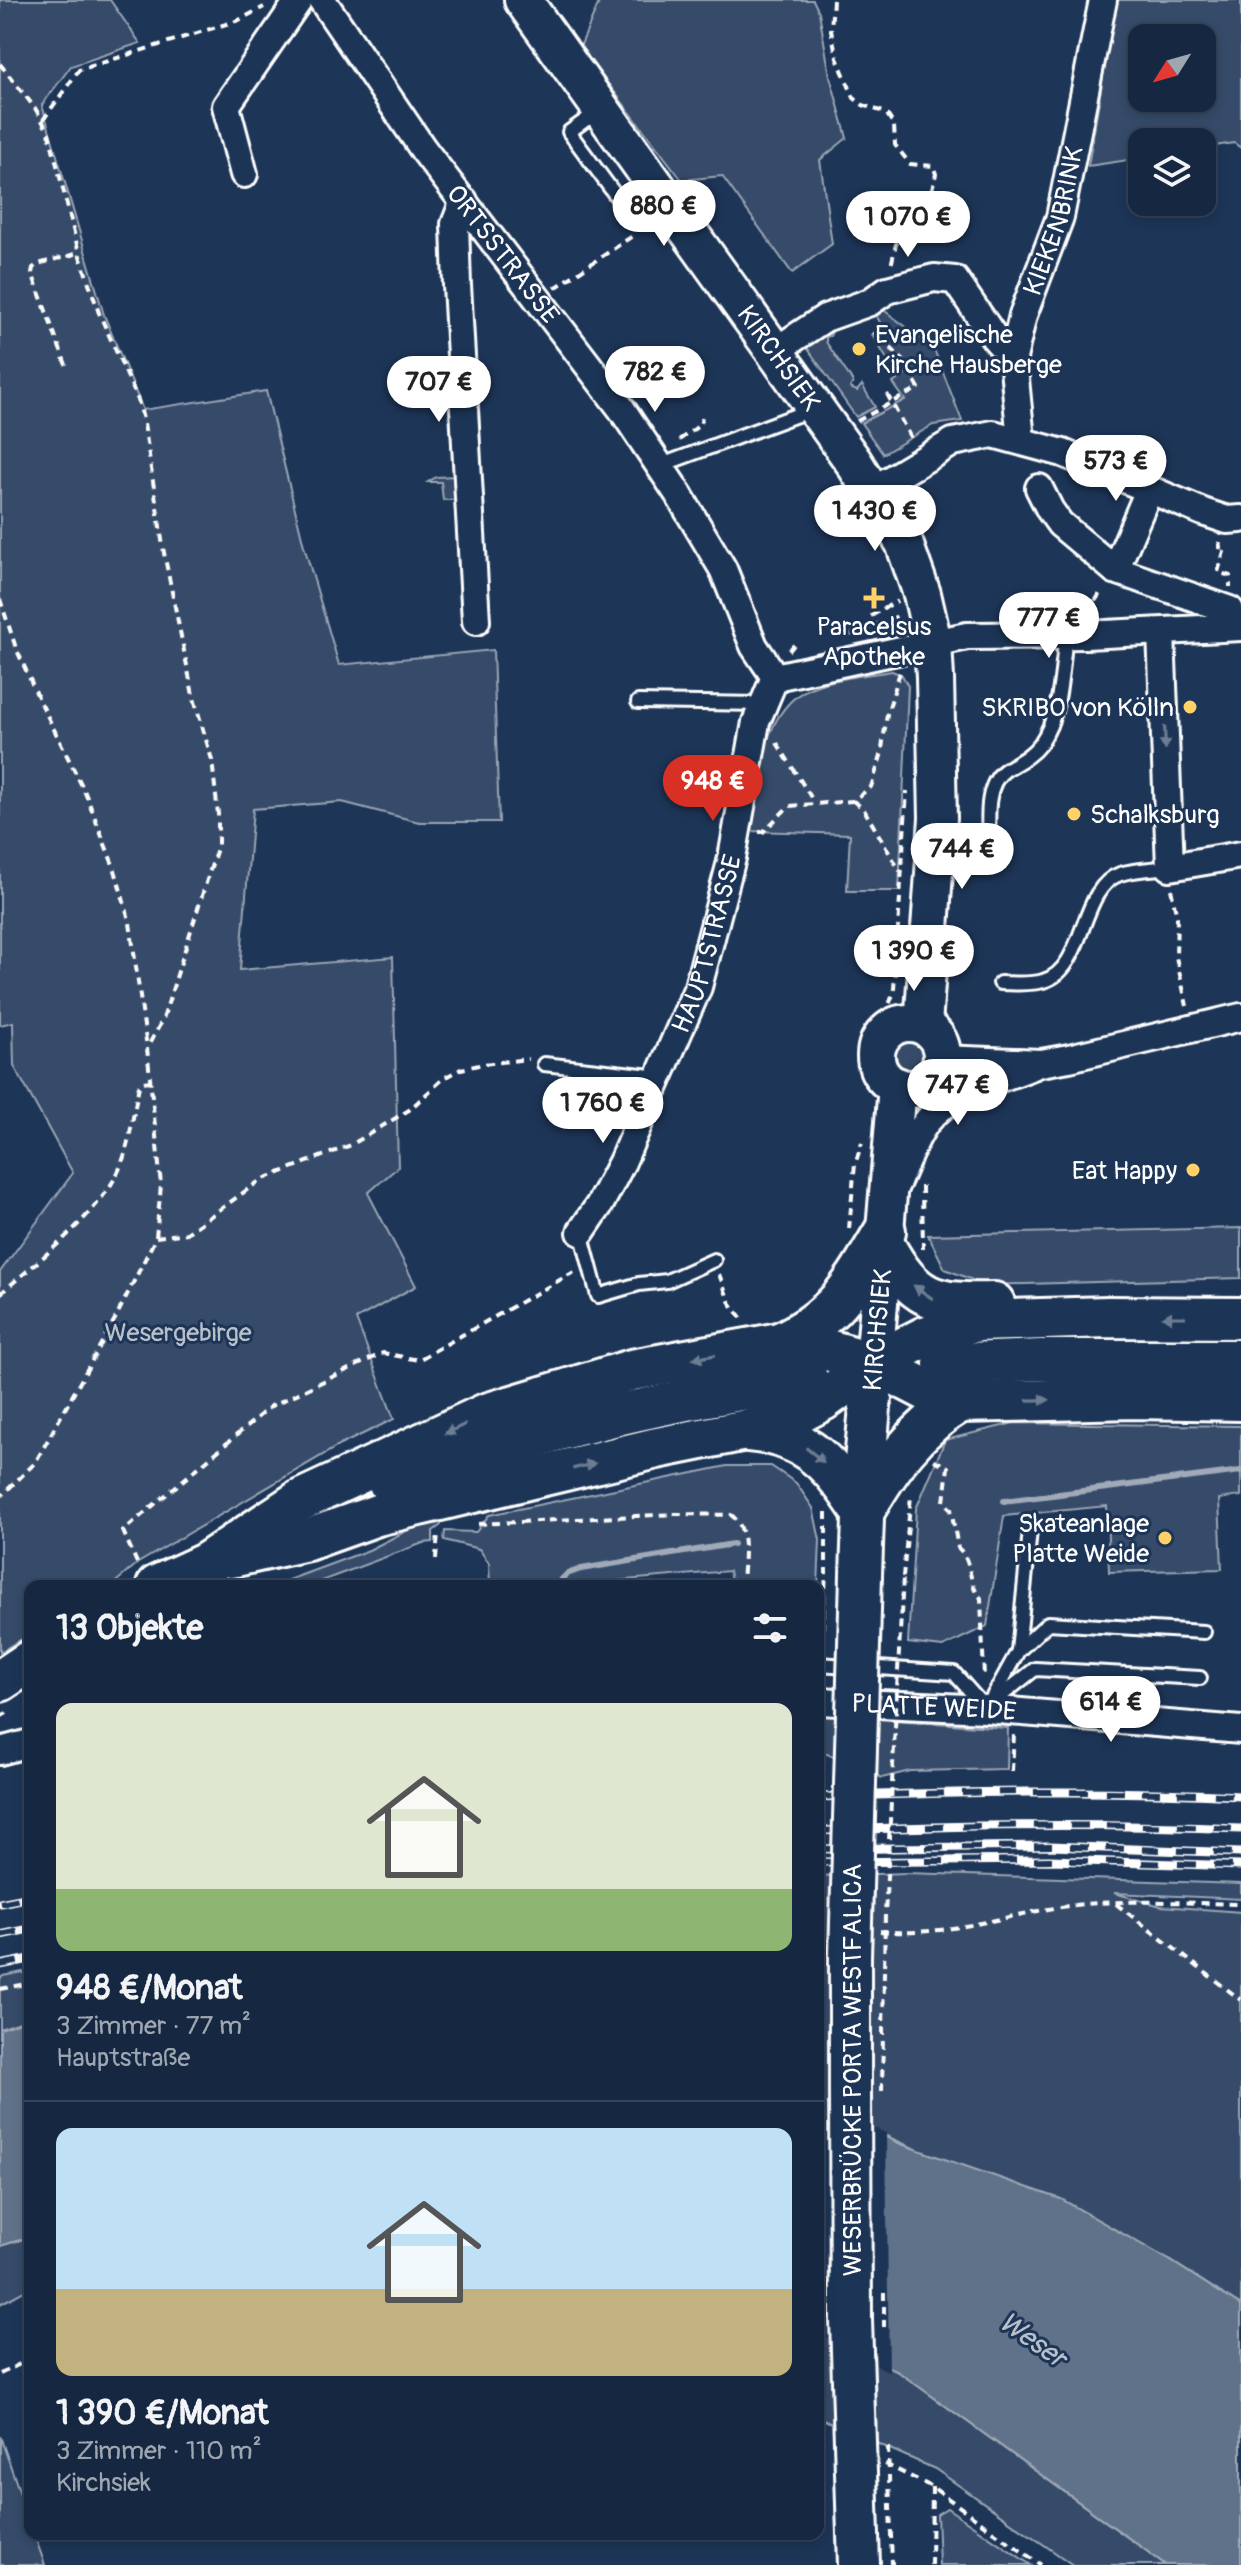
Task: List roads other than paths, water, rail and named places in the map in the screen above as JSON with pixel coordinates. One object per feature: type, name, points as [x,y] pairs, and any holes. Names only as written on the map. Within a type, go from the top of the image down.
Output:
[{"type":"main road","name":"KIRCHSIEK","points":[[523,0],[825,421],[873,490],[904,543],[922,594],[921,645],[936,755],[938,818],[912,1024]]},
{"type":"main road","points":[[912,1024],[938,1039],[942,1059],[940,1069],[927,1084],[917,1088],[884,1085],[877,1051],[885,1034],[912,1024]]},
{"type":"main road","name":"KIRCHSIEK","points":[[844,1574],[844,1509],[874,1363],[885,1227],[884,1085]]},
{"type":"main road","points":[[885,1227],[904,1276],[934,1300],[970,1304],[1048,1301],[1108,1317]]},
{"type":"main road","points":[[208,1562],[299,1501],[486,1414],[632,1370],[780,1343],[803,1332],[835,1307],[885,1227]]},
{"type":"main road","points":[[149,1579],[307,1540],[377,1515],[791,1417],[811,1408],[874,1363],[925,1337],[958,1325],[979,1321],[1108,1317],[1241,1318]]},
{"type":"main road","points":[[780,1343],[824,1349],[874,1363],[930,1392],[960,1402],[1135,1398],[1241,1400]]},
{"type":"main road","points":[[944,1364],[1041,1360],[1241,1360]]},
{"type":"main road","points":[[208,1562],[383,1485],[501,1446],[701,1396],[807,1378]]},
{"type":"main road","points":[[844,1509],[878,1486],[911,1441],[936,1418],[960,1402]]},
{"type":"main road","points":[[746,1430],[789,1438],[817,1455],[848,1489],[844,1509]]},
{"type":"main road","name":"WESERBRÜCKE PORTA WESTFALICA","points":[[844,1574],[850,1957],[851,2320],[859,2565]]},
{"type":"main road","points":[[0,1681],[24,1665]]},
{"type":"street","points":[[244,174],[226,106],[299,0]]},
{"type":"street","name":"ORTSSTRASSE","points":[[322,0],[393,108],[621,408],[723,569],[754,646],[775,677]]},
{"type":"street","name":"KIEKENBRINK","points":[[1021,440],[1013,358],[1023,315],[1060,217],[1103,0]]},
{"type":"street","points":[[464,201],[455,224],[456,269],[476,621]]},
{"type":"street","points":[[775,351],[825,318],[870,302],[887,290],[934,278],[955,280],[994,337],[1013,358]]},
{"type":"street","points":[[873,490],[953,442],[993,434],[1063,453],[1149,490],[1234,519]]},
{"type":"street","points":[[1039,488],[1060,524],[1115,570],[1233,621]]},
{"type":"street","points":[[1115,570],[1149,490]]},
{"type":"street","points":[[775,677],[967,636],[1161,632],[1233,621]]},
{"type":"street","points":[[1161,632],[1170,867],[1241,855]]},
{"type":"street","name":"HAUPTSTRASSE","points":[[581,1232],[622,1162],[698,987],[736,833],[759,713],[775,677]]},
{"type":"street","points":[[885,1227],[924,1126],[942,1107],[1041,1063],[1241,1017]]},
{"type":"street","points":[[942,1059],[1041,1063]]},
{"type":"street","name":"PLATTE WEIDE","points":[[824,1701],[986,1709],[1241,1730]]},
{"type":"street","points":[[0,1751],[24,1745]]},
{"type":"lane","points":[[659,466],[825,421]]},
{"type":"lane","points":[[989,848],[993,786],[1005,771],[1031,754],[1051,723],[1076,635]]},
{"type":"lane","points":[[638,702],[759,713]]},
{"type":"lane","points":[[1000,983],[1042,982],[1057,975],[1105,884],[1119,875],[1170,867]]},
{"type":"lane","points":[[544,1064],[660,1077]]},
{"type":"lane","points":[[581,1232],[598,1296],[639,1284],[667,1281],[714,1260]]},
{"type":"lane","points":[[1018,1651],[1030,1530]]},
{"type":"lane","points":[[986,1709],[1018,1651],[1048,1623],[1204,1632]]},
{"type":"lane","points":[[824,1664],[954,1673],[986,1709]]},
{"type":"lane","points":[[986,1709],[1035,1669],[1200,1678]]},
{"type":"water","points":[[24,2021],[24,2239],[0,2246],[0,2029]]},
{"type":"water","name":"Weser","points":[[824,2109],[901,2144],[1061,2199],[1171,2261],[1241,2306],[1241,2565],[1166,2565],[900,2373],[824,2331]]},
{"type":"waterway","points":[[1004,1501],[1241,1471]]},
{"type":"waterway","points":[[561,1580],[581,1569],[733,1544]]},
{"type":"railway","points":[[824,1797],[1030,1792],[1241,1796]]},
{"type":"railway","points":[[824,1831],[1030,1826],[1241,1829]]},
{"type":"railway","points":[[824,1849],[1050,1846],[1241,1853]]},
{"type":"railway","points":[[824,1862],[1050,1860],[1241,1866]]},
{"type":"railway","points":[[0,1903],[24,1898]]},
{"type":"railway","points":[[0,1935],[24,1930]]},
{"type":"railway","points":[[0,1965],[24,1960]]},
{"type":"place","name":"Evangelische Kirche Hausberge","points":[[859,349]]},
{"type":"place","name":"Paracelsus Apotheke","points":[[874,598]]},
{"type":"place","name":"SKRIBO von Kölln","points":[[1190,707]]},
{"type":"place","name":"Schalksburg","points":[[1074,814]]},
{"type":"place","name":"Eat Happy","points":[[1193,1170]]},
{"type":"place","name":"Skateanlage Platte Weide","points":[[1165,1538]]},
{"type":"park label","name":"Wesergebirge","points":[[178,1332]]}]
